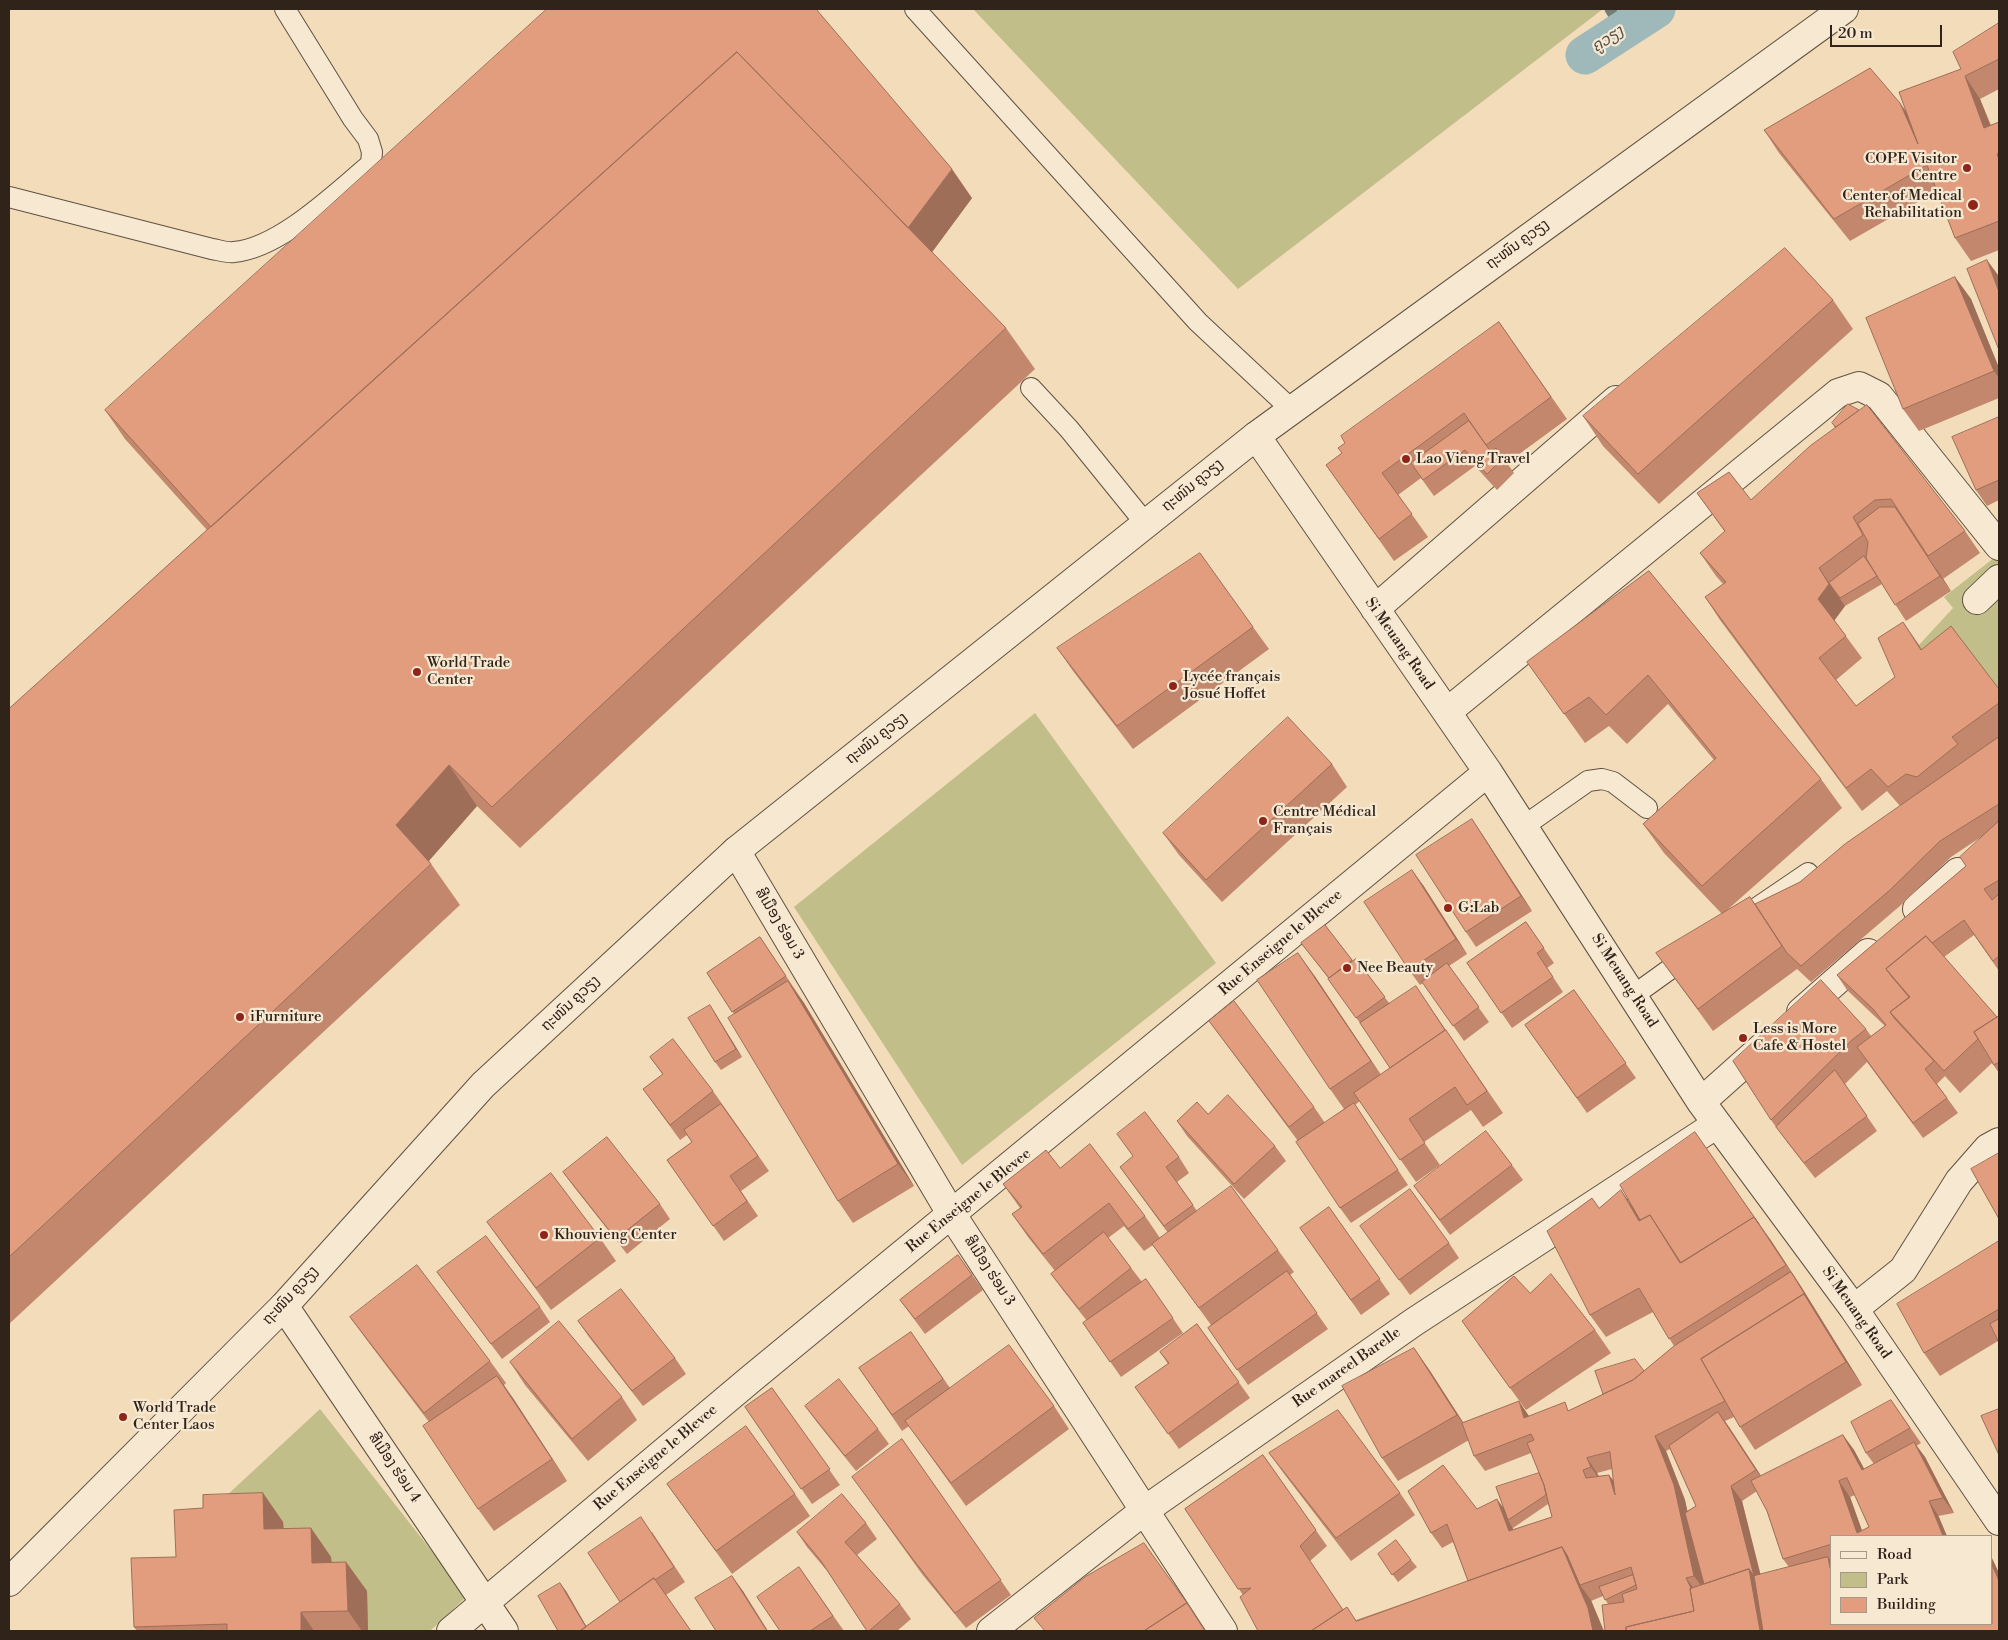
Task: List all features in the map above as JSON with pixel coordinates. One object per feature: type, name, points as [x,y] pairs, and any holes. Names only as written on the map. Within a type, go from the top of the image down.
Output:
[{"type":"street","name":"ຖະໜົນ ຄູວຽງ","points":[[9,1582],[284,1306],[484,1085],[736,851],[1291,409],[1831,12]]},
{"type":"street","points":[[1375,609],[1636,382]]},
{"type":"street","points":[[1447,712],[1838,393],[1859,386],[1879,396],[1999,546]]},
{"type":"street","name":"Si Meuang Road","points":[[1256,436],[1488,772],[1717,1124],[1854,1309],[1999,1521]]},
{"type":"street","points":[[1977,600],[1999,579]]},
{"type":"street","name":"Rue Enseigne le Blevee","points":[[451,1631],[484,1601],[1488,772]]},
{"type":"street","name":"ສີເມືອງ ຮ່ອມ 3","points":[[736,851],[952,1215],[1223,1631]]},
{"type":"street","points":[[1702,1102],[1958,872]]},
{"type":"street","name":"Rue mareel Barelle","points":[[991,1631],[1145,1510],[1414,1322],[1717,1124]]},
{"type":"street","points":[[1854,1309],[1903,1270],[1959,1181],[1988,1148],[1999,1142]]},
{"type":"street","name":"ສີເມືອງ ຮ່ອມ 4","points":[[284,1306],[504,1631]]},
{"type":"lane","points":[[9,197],[212,249],[233,252],[257,247],[299,223],[371,164],[372,152],[368,139],[353,119],[285,9]]},
{"type":"lane","points":[[915,9],[1198,322],[1291,409]]},
{"type":"lane","points":[[1031,388],[1069,429],[1146,524]]},
{"type":"lane","points":[[1524,826],[1588,781],[1602,779],[1613,782],[1647,808]]},
{"type":"lane","points":[[1746,916],[1808,873]]},
{"type":"lane","points":[[1634,995],[1706,943]]},
{"type":"green space","points":[[973,9],[1603,9],[1238,289]]},
{"type":"green space","points":[[1999,554],[1999,691],[1936,672],[1919,645],[1953,608],[1944,597]]},
{"type":"green space","points":[[1035,713],[1216,963],[962,1165],[794,907]]},
{"type":"green space","points":[[320,1409],[467,1596],[430,1631],[368,1631],[211,1510]]},
{"type":"building","points":[[547,9],[816,9],[952,169],[908,228],[737,52],[211,527],[105,410]]},
{"type":"building","points":[[1999,23],[1999,59],[1965,76],[1984,128],[1999,122],[1999,153],[1997,154],[1999,159],[1999,221],[1955,238],[1927,165],[1834,219],[1764,130],[1870,68],[1900,103],[1918,144],[1899,92],[1961,69],[1953,52]]},
{"type":"building","name":"World Trade Center","points":[[737,52],[1006,328],[492,807],[449,765],[396,825],[431,864],[9,1257],[9,709]]},
{"type":"building","points":[[1785,248],[1833,300],[1638,474],[1583,416]]},
{"type":"building","points":[[1987,260],[1999,292],[1999,350],[1967,269]]},
{"type":"building","points":[[1955,277],[1994,371],[1903,409],[1866,318]]},
{"type":"building","points":[[1499,322],[1551,397],[1486,445],[1464,413],[1382,473],[1412,514],[1379,539],[1326,465],[1342,453],[1338,448],[1345,443],[1341,436]]},
{"type":"building","points":[[1848,404],[1859,410],[1836,427],[1832,423]]},
{"type":"building","points":[[1867,405],[1965,531],[1928,556],[1891,499],[1875,500],[1853,517],[1863,535],[1819,568],[1829,584],[1818,599],[1846,636],[1819,658],[1856,706],[1895,677],[1878,638],[1903,622],[1921,650],[1951,626],[1999,689],[1999,703],[1952,737],[1958,744],[1917,777],[1906,774],[1888,787],[1871,769],[1846,788],[1705,597],[1726,582],[1700,553],[1725,531],[1697,493],[1729,472],[1751,500],[1810,446]]},
{"type":"building","points":[[1999,417],[1999,480],[1976,490],[1952,437]]},
{"type":"building","points":[[1469,421],[1491,452],[1496,448],[1503,458],[1487,474],[1465,450],[1423,480],[1411,463]]},
{"type":"building","points":[[1880,507],[1895,507],[1940,576],[1895,605],[1866,558],[1868,542],[1858,524]]},
{"type":"building","points":[[1200,553],[1253,627],[1117,726],[1057,648]]},
{"type":"building","points":[[1864,556],[1877,576],[1840,598],[1829,583]]},
{"type":"building","points":[[1649,571],[1821,779],[1702,886],[1643,824],[1716,758],[1648,675],[1606,715],[1589,697],[1564,714],[1527,662]]},
{"type":"building","points":[[1288,717],[1332,764],[1206,880],[1163,833]]},
{"type":"building","points":[[1999,737],[1999,804],[1940,841],[1890,890],[1801,966],[1787,953],[1755,904],[1800,882],[1845,844]]},
{"type":"building","points":[[1472,819],[1521,896],[1466,932],[1416,855]]},
{"type":"building","points":[[1999,821],[1999,880],[1984,889],[1992,900],[1999,894],[1999,956],[1993,961],[1964,920],[1932,943],[1926,936],[1886,969],[1909,997],[1890,1012],[1934,1061],[1925,1069],[1947,1098],[1913,1123],[1857,1047],[1886,1025],[1873,1009],[1837,975],[1966,866],[1960,857]]},
{"type":"building","points":[[1412,870],[1456,939],[1409,970],[1364,902]]},
{"type":"building","points":[[1750,897],[1782,946],[1698,1009],[1656,953]]},
{"type":"building","points":[[1526,922],[1544,948],[1537,953],[1553,977],[1501,1013],[1467,963]]},
{"type":"building","points":[[1325,925],[1352,960],[1329,978],[1301,943]]},
{"type":"building","points":[[1926,936],[1997,1017],[1974,1032],[1978,1039],[1944,1071],[1890,1012],[1910,997],[1886,969]]},
{"type":"building","points":[[760,937],[786,976],[732,1012],[707,973]]},
{"type":"building","points":[[1298,953],[1371,1061],[1330,1089],[1257,980]]},
{"type":"building","points":[[1356,959],[1385,997],[1356,1018],[1328,979]]},
{"type":"building","points":[[1447,963],[1479,1007],[1453,1026],[1422,982]]},
{"type":"building","points":[[1821,980],[1866,1029],[1852,1040],[1771,1120],[1733,1061]]},
{"type":"building","points":[[788,981],[898,1164],[838,1201],[728,1018]]},
{"type":"building","points":[[1416,986],[1445,1030],[1390,1068],[1360,1023]]},
{"type":"building","points":[[1574,990],[1626,1063],[1577,1098],[1525,1025]]},
{"type":"building","points":[[1234,1001],[1314,1107],[1289,1127],[1209,1021]]},
{"type":"building","points":[[710,1005],[736,1049],[715,1062],[688,1018]]},
{"type":"building","points":[[1999,1016],[1999,1062],[1994,1065],[1974,1032]]},
{"type":"building","points":[[1446,1030],[1487,1091],[1467,1105],[1455,1087],[1409,1119],[1425,1143],[1400,1160],[1354,1093]]},
{"type":"building","points":[[673,1039],[713,1091],[670,1125],[643,1089],[663,1074],[650,1057]]},
{"type":"building","points":[[1835,1070],[1867,1116],[1804,1163],[1776,1127]]},
{"type":"building","points":[[1228,1095],[1275,1146],[1234,1184],[1177,1121],[1197,1102],[1208,1114]]},
{"type":"building","points":[[1354,1103],[1398,1170],[1340,1208],[1296,1142]]},
{"type":"building","points":[[721,1104],[758,1156],[730,1176],[747,1201],[713,1226],[667,1160],[692,1142],[684,1130]]},
{"type":"building","points":[[1145,1112],[1179,1157],[1166,1167],[1193,1205],[1164,1226],[1120,1167],[1133,1156],[1117,1134]]},
{"type":"building","points":[[1486,1131],[1512,1165],[1440,1220],[1414,1186]]},
{"type":"building","points":[[1695,1132],[1759,1224],[1754,1217],[1681,1263],[1650,1215],[1640,1220],[1620,1185]]},
{"type":"building","points":[[607,1137],[660,1204],[616,1239],[563,1172]]},
{"type":"building","points":[[1090,1144],[1145,1216],[1128,1229],[1109,1203],[1043,1254],[1012,1214],[1022,1207],[1003,1184],[1046,1150],[1060,1168]]},
{"type":"building","points":[[1999,1153],[1999,1219],[1971,1169]]},
{"type":"building","points":[[551,1173],[600,1238],[536,1288],[487,1222]]},
{"type":"building","points":[[1231,1186],[1278,1250],[1199,1308],[1152,1244]]},
{"type":"building","points":[[1410,1189],[1449,1243],[1399,1280],[1360,1226]]},
{"type":"building","points":[[1621,1190],[1639,1221],[1650,1215],[1680,1263],[1754,1217],[1786,1265],[1669,1339],[1639,1288],[1590,1315],[1547,1231],[1592,1198],[1599,1208]]},
{"type":"building","points":[[1329,1207],[1380,1279],[1351,1300],[1300,1228]]},
{"type":"building","points":[[1104,1232],[1131,1268],[1079,1309],[1051,1274]]},
{"type":"building","points":[[486,1236],[540,1307],[491,1344],[437,1272]]},
{"type":"building","points":[[1999,1241],[1999,1309],[1924,1353],[1897,1304]]},
{"type":"building","points":[[958,1255],[972,1275],[915,1319],[900,1300]]},
{"type":"building","points":[[417,1265],[490,1361],[424,1413],[350,1317]]},
{"type":"building","points":[[1287,1271],[1317,1313],[1237,1370],[1208,1328]]},
{"type":"building","points":[[1791,1272],[1809,1301],[1804,1294],[1701,1359],[1725,1401],[1655,1436],[1674,1485],[1694,1576],[1686,1578],[1691,1588],[1694,1611],[1626,1627],[1626,1631],[1605,1631],[1602,1605],[1624,1602],[1622,1594],[1637,1589],[1631,1567],[1580,1585],[1562,1547],[1468,1581],[1447,1524],[1431,1533],[1408,1491],[1443,1465],[1477,1509],[1497,1499],[1509,1531],[1552,1517],[1544,1485],[1527,1443],[1534,1440],[1531,1434],[1474,1456],[1462,1423],[1519,1401],[1524,1418],[1565,1402],[1568,1411],[1633,1380],[1674,1346]],"holes":[[[1610,1452],[1615,1495],[1609,1475],[1586,1478],[1583,1470],[1591,1467],[1587,1458]]]},
{"type":"building","points":[[1551,1274],[1595,1330],[1510,1388],[1462,1321],[1514,1276],[1530,1293]]},
{"type":"building","points":[[1146,1279],[1173,1318],[1110,1362],[1083,1323]]},
{"type":"building","points":[[621,1289],[675,1358],[632,1391],[578,1321]]},
{"type":"building","points":[[1804,1294],[1846,1362],[1740,1427],[1701,1359]]},
{"type":"building","points":[[1999,1319],[1999,1343],[1990,1324]]},
{"type":"building","points":[[559,1321],[622,1397],[572,1439],[510,1362]]},
{"type":"building","points":[[1197,1324],[1239,1382],[1168,1434],[1135,1387],[1169,1363],[1160,1352]]},
{"type":"building","points":[[911,1332],[943,1379],[892,1415],[859,1368]]},
{"type":"building","points":[[1009,1345],[1054,1406],[951,1483],[905,1421]]},
{"type":"building","points":[[1414,1348],[1457,1415],[1382,1458],[1342,1386]]},
{"type":"building","points":[[1635,1359],[1644,1371],[1633,1380],[1603,1394],[1595,1371]]},
{"type":"building","points":[[497,1376],[552,1459],[478,1509],[423,1426]]},
{"type":"building","points":[[839,1379],[878,1429],[845,1456],[805,1406]]},
{"type":"building","points":[[772,1388],[830,1469],[801,1489],[745,1407]]},
{"type":"building","points":[[1891,1400],[1910,1428],[1866,1453],[1851,1422]]},
{"type":"building","points":[[1999,1409],[1999,1455],[1981,1416]]},
{"type":"building","points":[[1338,1410],[1400,1493],[1336,1538],[1269,1453]]},
{"type":"building","points":[[1718,1412],[1756,1470],[1731,1486],[1754,1576],[1749,1569],[1704,1584],[1685,1513],[1696,1506],[1669,1446]]},
{"type":"building","points":[[746,1426],[795,1494],[716,1551],[667,1484]]},
{"type":"building","points":[[1843,1435],[1862,1470],[1914,1442],[1943,1498],[1929,1501],[1943,1535],[1830,1535],[1830,1545],[1783,1559],[1767,1511],[1751,1481]],"holes":[[[1847,1478],[1869,1527],[1857,1533],[1839,1481]]]},
{"type":"building","points":[[902,1439],[1001,1580],[955,1613],[852,1477]]},
{"type":"building","points":[[1263,1455],[1316,1530],[1300,1546],[1343,1610],[1311,1631],[1258,1631],[1240,1597],[1251,1588],[1238,1589],[1185,1509]]},
{"type":"building","points":[[1539,1473],[1546,1495],[1508,1520],[1496,1487]]},
{"type":"building","points":[[263,1493],[264,1529],[311,1528],[312,1563],[346,1562],[348,1611],[301,1612],[301,1631],[227,1631],[227,1624],[134,1627],[131,1558],[176,1557],[174,1510],[203,1508],[203,1495]]},
{"type":"building","points":[[842,1494],[866,1523],[845,1542],[900,1604],[869,1631],[867,1631],[821,1561],[797,1532]]},
{"type":"building","points":[[641,1517],[674,1567],[655,1580],[654,1578],[620,1602],[588,1553]]},
{"type":"building","points":[[1396,1540],[1411,1560],[1392,1575],[1378,1554]]},
{"type":"building","points":[[1144,1543],[1187,1603],[1144,1631],[1045,1631],[1034,1618],[1085,1577]]},
{"type":"building","points":[[1562,1547],[1588,1608],[1593,1631],[1311,1631],[1347,1607],[1356,1621]]},
{"type":"building","points":[[1828,1557],[1830,1568],[1830,1625],[1993,1625],[1993,1567],[1999,1581],[1999,1631],[1763,1631],[1754,1576]]},
{"type":"building","points":[[799,1567],[833,1616],[810,1631],[780,1631],[757,1597]]},
{"type":"building","points":[[1749,1569],[1760,1631],[1626,1631],[1626,1627],[1694,1611],[1690,1589]]},
{"type":"building","points":[[1633,1575],[1636,1585],[1605,1600],[1599,1587]]},
{"type":"building","points":[[732,1576],[767,1631],[716,1631],[695,1598]]},
{"type":"building","points":[[654,1578],[691,1631],[580,1631]]},
{"type":"building","points":[[560,1583],[586,1627],[580,1631],[558,1631],[538,1596]]},
{"type":"building","points":[[1187,1603],[1205,1631],[1144,1631]]},
{"type":"waterway","points":[[1610,9],[1623,30]]},
{"type":"waterway","name":"ຄູວຽງ","points":[[1585,55],[1656,9]]},
{"type":"place","name":"COPE Visitor Centre","points":[[1967,168]]},
{"type":"place","name":"Center of Medical Rehabilitation","points":[[1973,205]]},
{"type":"place","name":"Lao Vieng Travel","points":[[1406,459]]},
{"type":"place","name":"World Trade Center","points":[[417,672]]},
{"type":"place","name":"Lycée français Josué Hoffet","points":[[1173,686]]},
{"type":"place","name":"Centre Médical Français","points":[[1263,821]]},
{"type":"place","name":"G:Lab","points":[[1448,908]]},
{"type":"place","name":"Nee Beauty","points":[[1347,968]]},
{"type":"place","name":"iFurniture","points":[[240,1017]]},
{"type":"place","name":"Less is More Cafe & Hostel","points":[[1743,1038]]},
{"type":"place","name":"Khouvieng Center","points":[[544,1235]]},
{"type":"place","name":"World Trade Center Laos","points":[[123,1417]]}]
